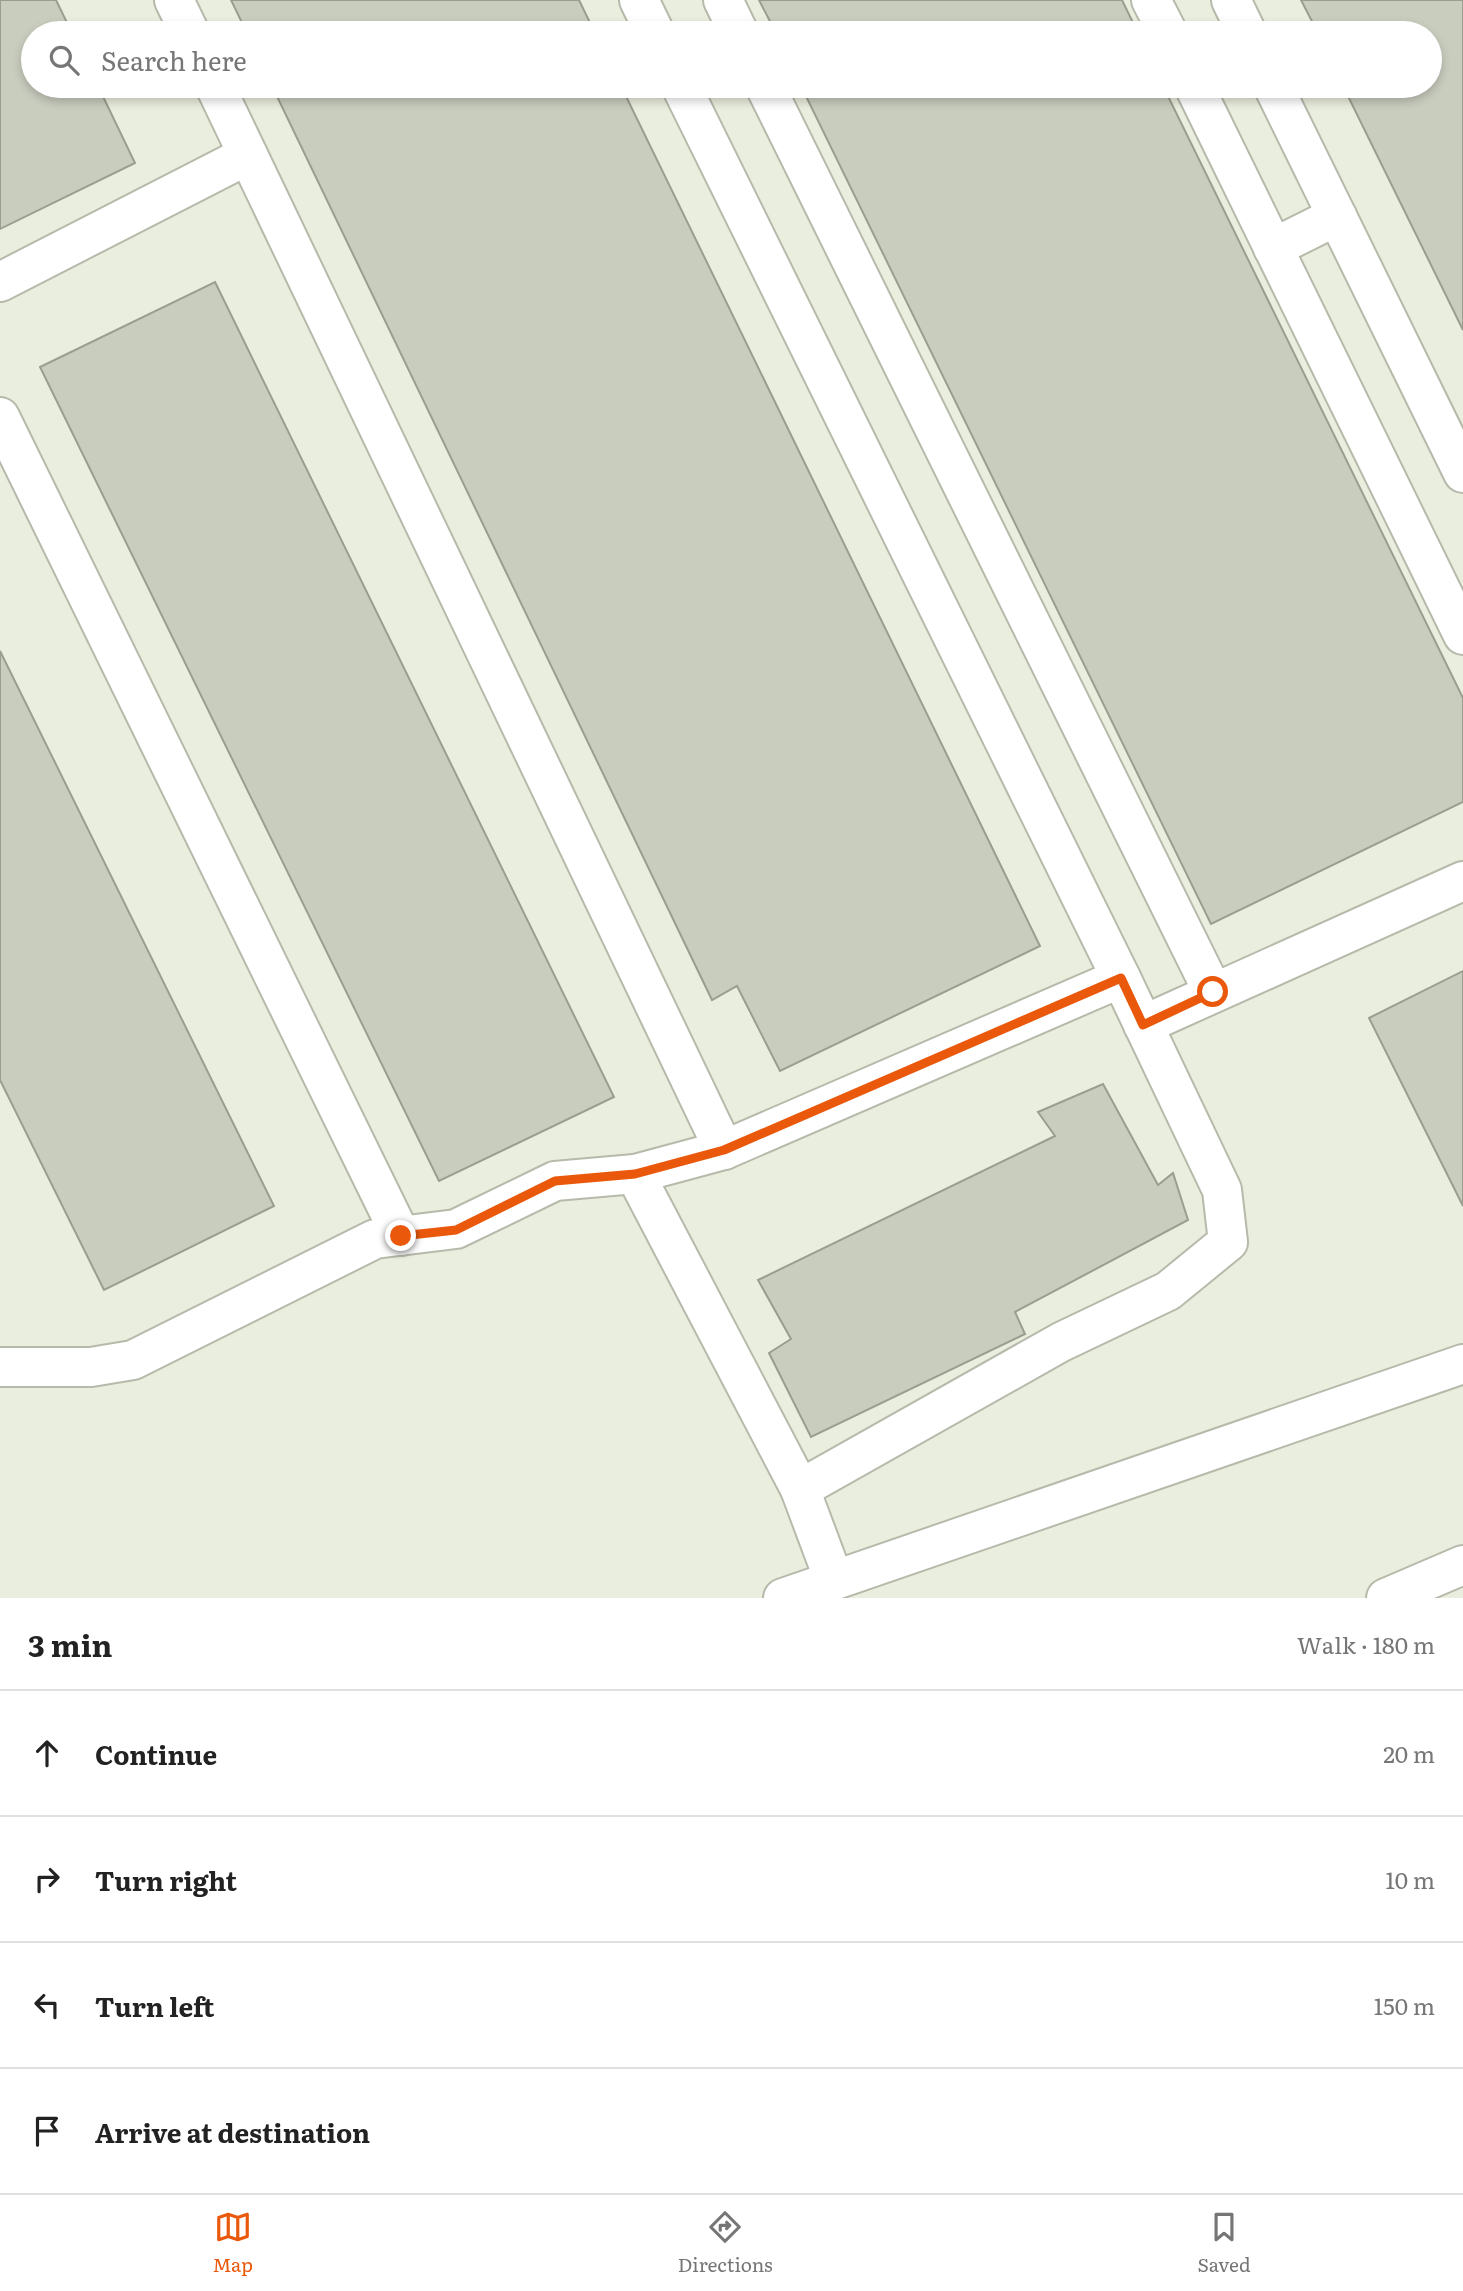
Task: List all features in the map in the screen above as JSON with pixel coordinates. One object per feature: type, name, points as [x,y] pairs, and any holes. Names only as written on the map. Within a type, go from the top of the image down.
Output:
[{"type":"lane","points":[[174,0],[184,21]]},
{"type":"lane","points":[[639,0],[649,21]]},
{"type":"lane","points":[[723,0],[733,21]]},
{"type":"lane","points":[[1152,0],[1162,21]]},
{"type":"lane","points":[[1231,0],[1241,21]]},
{"type":"lane","points":[[221,98],[724,1150]]},
{"type":"lane","points":[[687,98],[1121,978],[1222,1190],[1228,1242],[1168,1292],[1061,1342],[800,1489]]},
{"type":"lane","points":[[771,98],[1213,992]]},
{"type":"lane","points":[[1200,98],[1463,635]]},
{"type":"lane","points":[[1279,98],[1463,473]]},
{"type":"lane","points":[[0,282],[248,155]]},
{"type":"lane","points":[[1273,248],[1337,216]]},
{"type":"lane","points":[[0,418],[401,1236]]},
{"type":"lane","points":[[1143,1025],[1463,881]]},
{"type":"lane","points":[[1,1366],[91,1367],[133,1360],[375,1239],[456,1230],[555,1181],[635,1174],[724,1150],[1121,978]]},
{"type":"lane","points":[[635,1174],[800,1489],[834,1580]]},
{"type":"lane","points":[[783,1598],[1463,1364]]},
{"type":"lane","points":[[1386,1598],[1463,1565]]},
{"type":"building","points":[[0,0],[56,0],[66,21],[21,21],[21,98],[104,98],[135,163],[0,229]]},
{"type":"building","points":[[231,0],[579,0],[589,21],[241,21]]},
{"type":"building","points":[[759,0],[1122,0],[1132,21],[770,21]]},
{"type":"building","points":[[1301,0],[1463,0],[1463,330],[1349,98],[1442,98],[1442,21],[1312,21]]},
{"type":"building","points":[[278,98],[627,98],[1040,946],[780,1071],[737,986],[712,1000]]},
{"type":"building","points":[[807,98],[1169,98],[1463,698],[1463,802],[1211,924]]},
{"type":"building","points":[[215,282],[614,1097],[439,1181],[40,367]]},
{"type":"building","points":[[0,651],[274,1206],[104,1290],[0,1080]]},
{"type":"building","points":[[1463,971],[1463,1206],[1369,1018]]},
{"type":"building","points":[[1103,1084],[1158,1185],[1173,1173],[1188,1220],[1015,1312],[1025,1334],[811,1437],[769,1353],[791,1339],[758,1280],[1055,1136],[1038,1112]]},
{"type":"route","points":[[401,1236],[456,1230],[555,1181],[635,1174],[724,1150],[1121,978],[1143,1025],[1213,992]]}]
